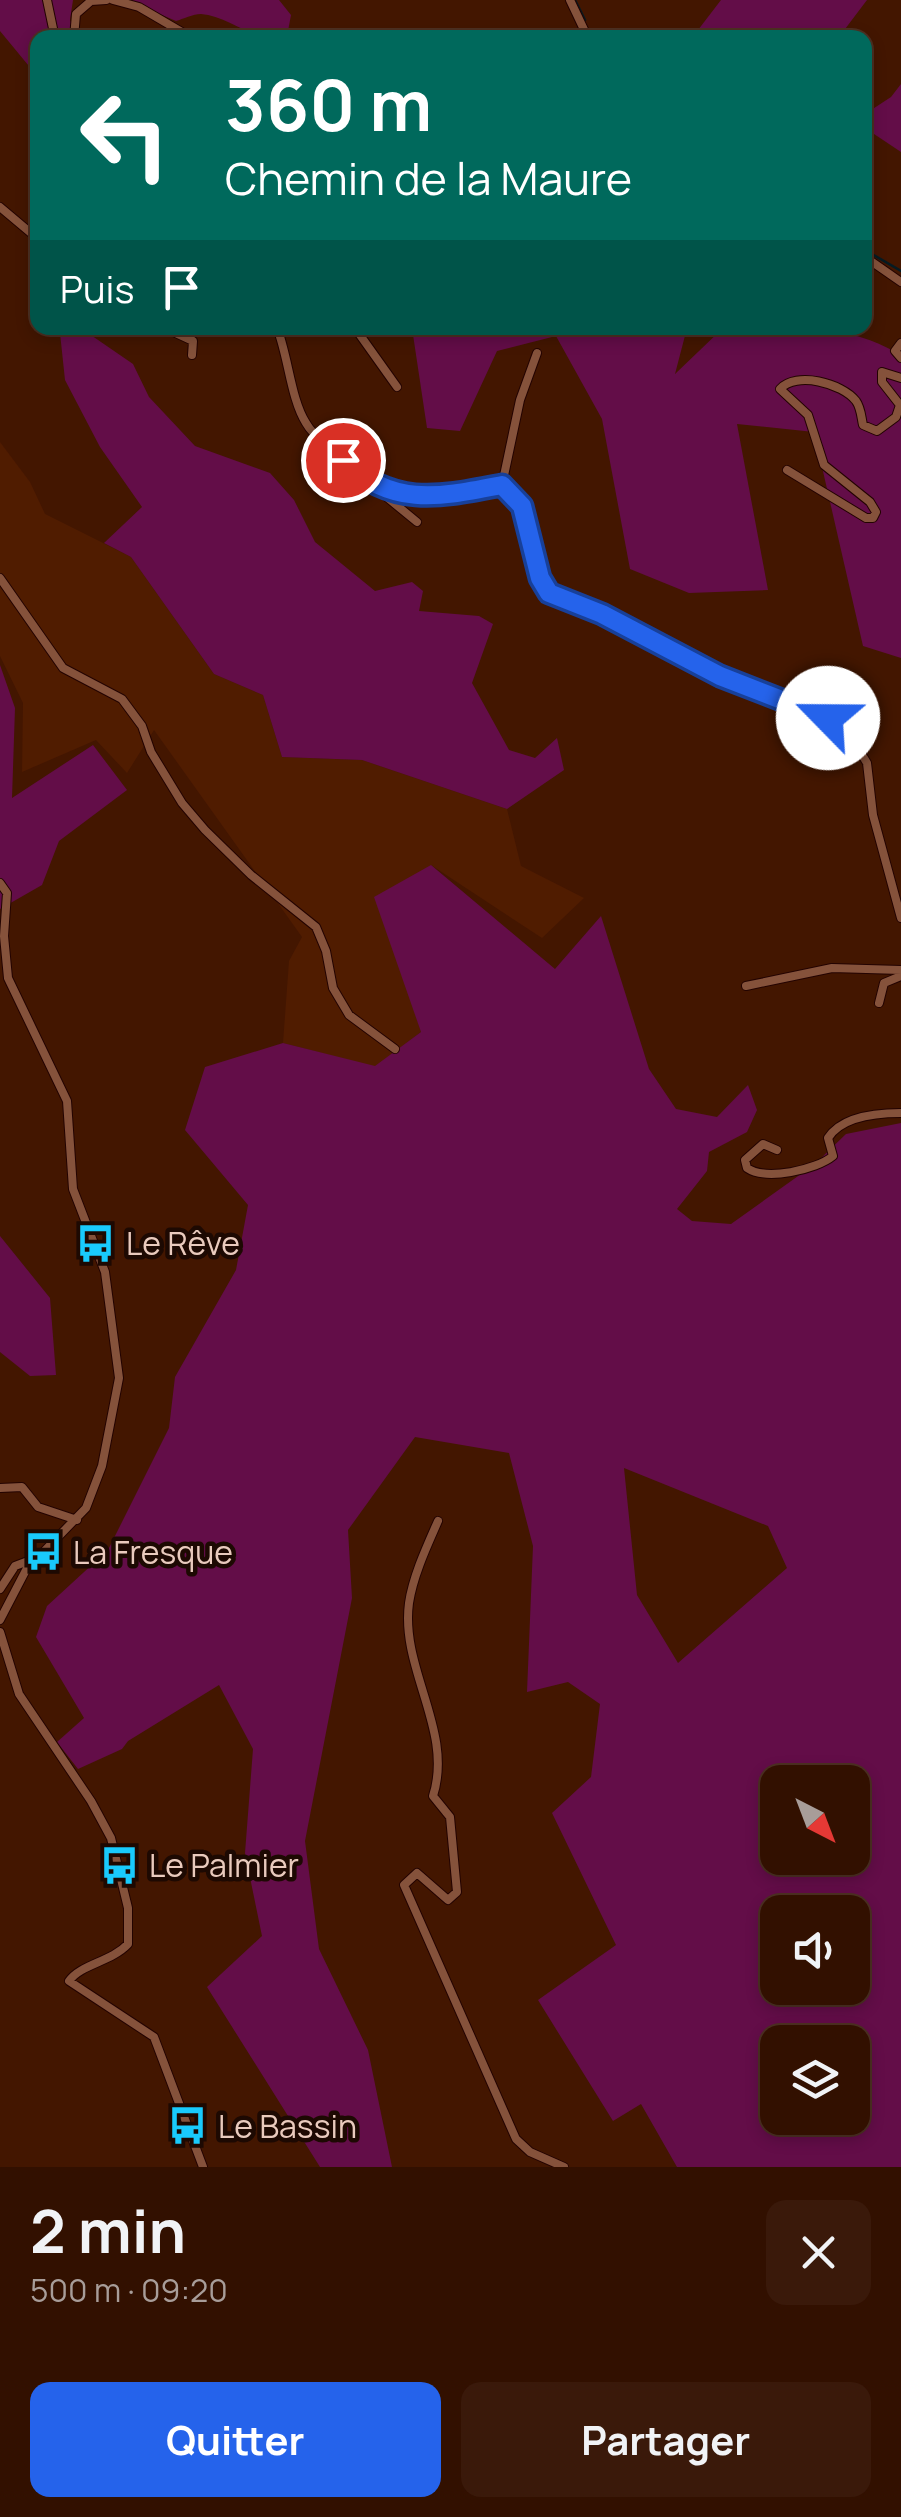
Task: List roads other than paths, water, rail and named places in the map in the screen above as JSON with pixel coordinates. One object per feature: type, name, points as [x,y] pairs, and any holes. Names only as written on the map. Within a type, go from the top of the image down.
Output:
[{"type":"street","points":[[47,0],[53,30]]},
{"type":"street","points":[[75,30],[76,14],[91,2],[110,0],[138,7],[178,30]]},
{"type":"street","points":[[570,0],[584,30]]},
{"type":"street","points":[[0,207],[30,232]]},
{"type":"street","points":[[872,263],[901,282]]},
{"type":"street","points":[[180,335],[193,341],[192,355]]},
{"type":"street","points":[[279,335],[305,423],[417,522]]},
{"type":"street","points":[[367,335],[397,387]]},
{"type":"street","points":[[901,343],[896,351],[901,358]]},
{"type":"street","points":[[502,485],[520,400],[537,352]]},
{"type":"street","points":[[787,470],[866,518],[873,518],[876,512],[870,502],[818,458],[808,414],[780,389],[792,381],[828,384],[852,396],[864,425],[872,431],[899,412],[896,396],[882,382],[882,372],[901,378]]},
{"type":"street","points":[[372,485],[424,496],[454,496],[502,485]]},
{"type":"street","points":[[502,485],[522,506],[540,578],[549,593],[602,614],[720,676],[818,713],[852,738],[870,772],[872,815],[901,918]]},
{"type":"street","points":[[0,578],[64,668],[122,699],[142,726],[151,752],[182,803],[205,830],[251,876],[316,927],[334,988],[349,1015],[395,1049]]},
{"type":"street","points":[[0,883],[7,893],[4,936],[8,978],[67,1101],[73,1189],[105,1272],[120,1378],[102,1466],[77,1520],[36,1558],[8,1598],[0,1620]]},
{"type":"street","points":[[746,986],[832,968],[901,973]]},
{"type":"street","points":[[879,1003],[884,983],[901,973]]},
{"type":"street","points":[[778,1150],[763,1144],[756,1148],[745,1160],[747,1168],[762,1174],[823,1164],[833,1156],[828,1138],[831,1131],[863,1116],[901,1113]]},
{"type":"street","points":[[0,1488],[22,1487],[38,1507],[77,1520]]},
{"type":"street","points":[[438,1521],[409,1603],[410,1633],[440,1761],[432,1796],[450,1817],[457,1892],[448,1900],[417,1873],[404,1885],[516,2139],[530,2152],[564,2167]]},
{"type":"street","points":[[0,1589],[15,1566],[36,1558]]},
{"type":"street","points":[[0,1632],[23,1701],[106,1828],[128,1908],[128,1944],[106,1962],[75,1973],[69,1980],[154,2037],[203,2167]]},
{"type":"waterway","points":[[575,0],[585,20]]},
{"type":"waterway","points":[[872,254],[901,271]]},
{"type":"place","name":"Le Rêve","points":[[96,1243]]},
{"type":"place","name":"La Fresque","points":[[43,1552]]},
{"type":"place","name":"Le Palmier","points":[[119,1865]]},
{"type":"place","name":"Le Bassin","points":[[188,2126]]}]
